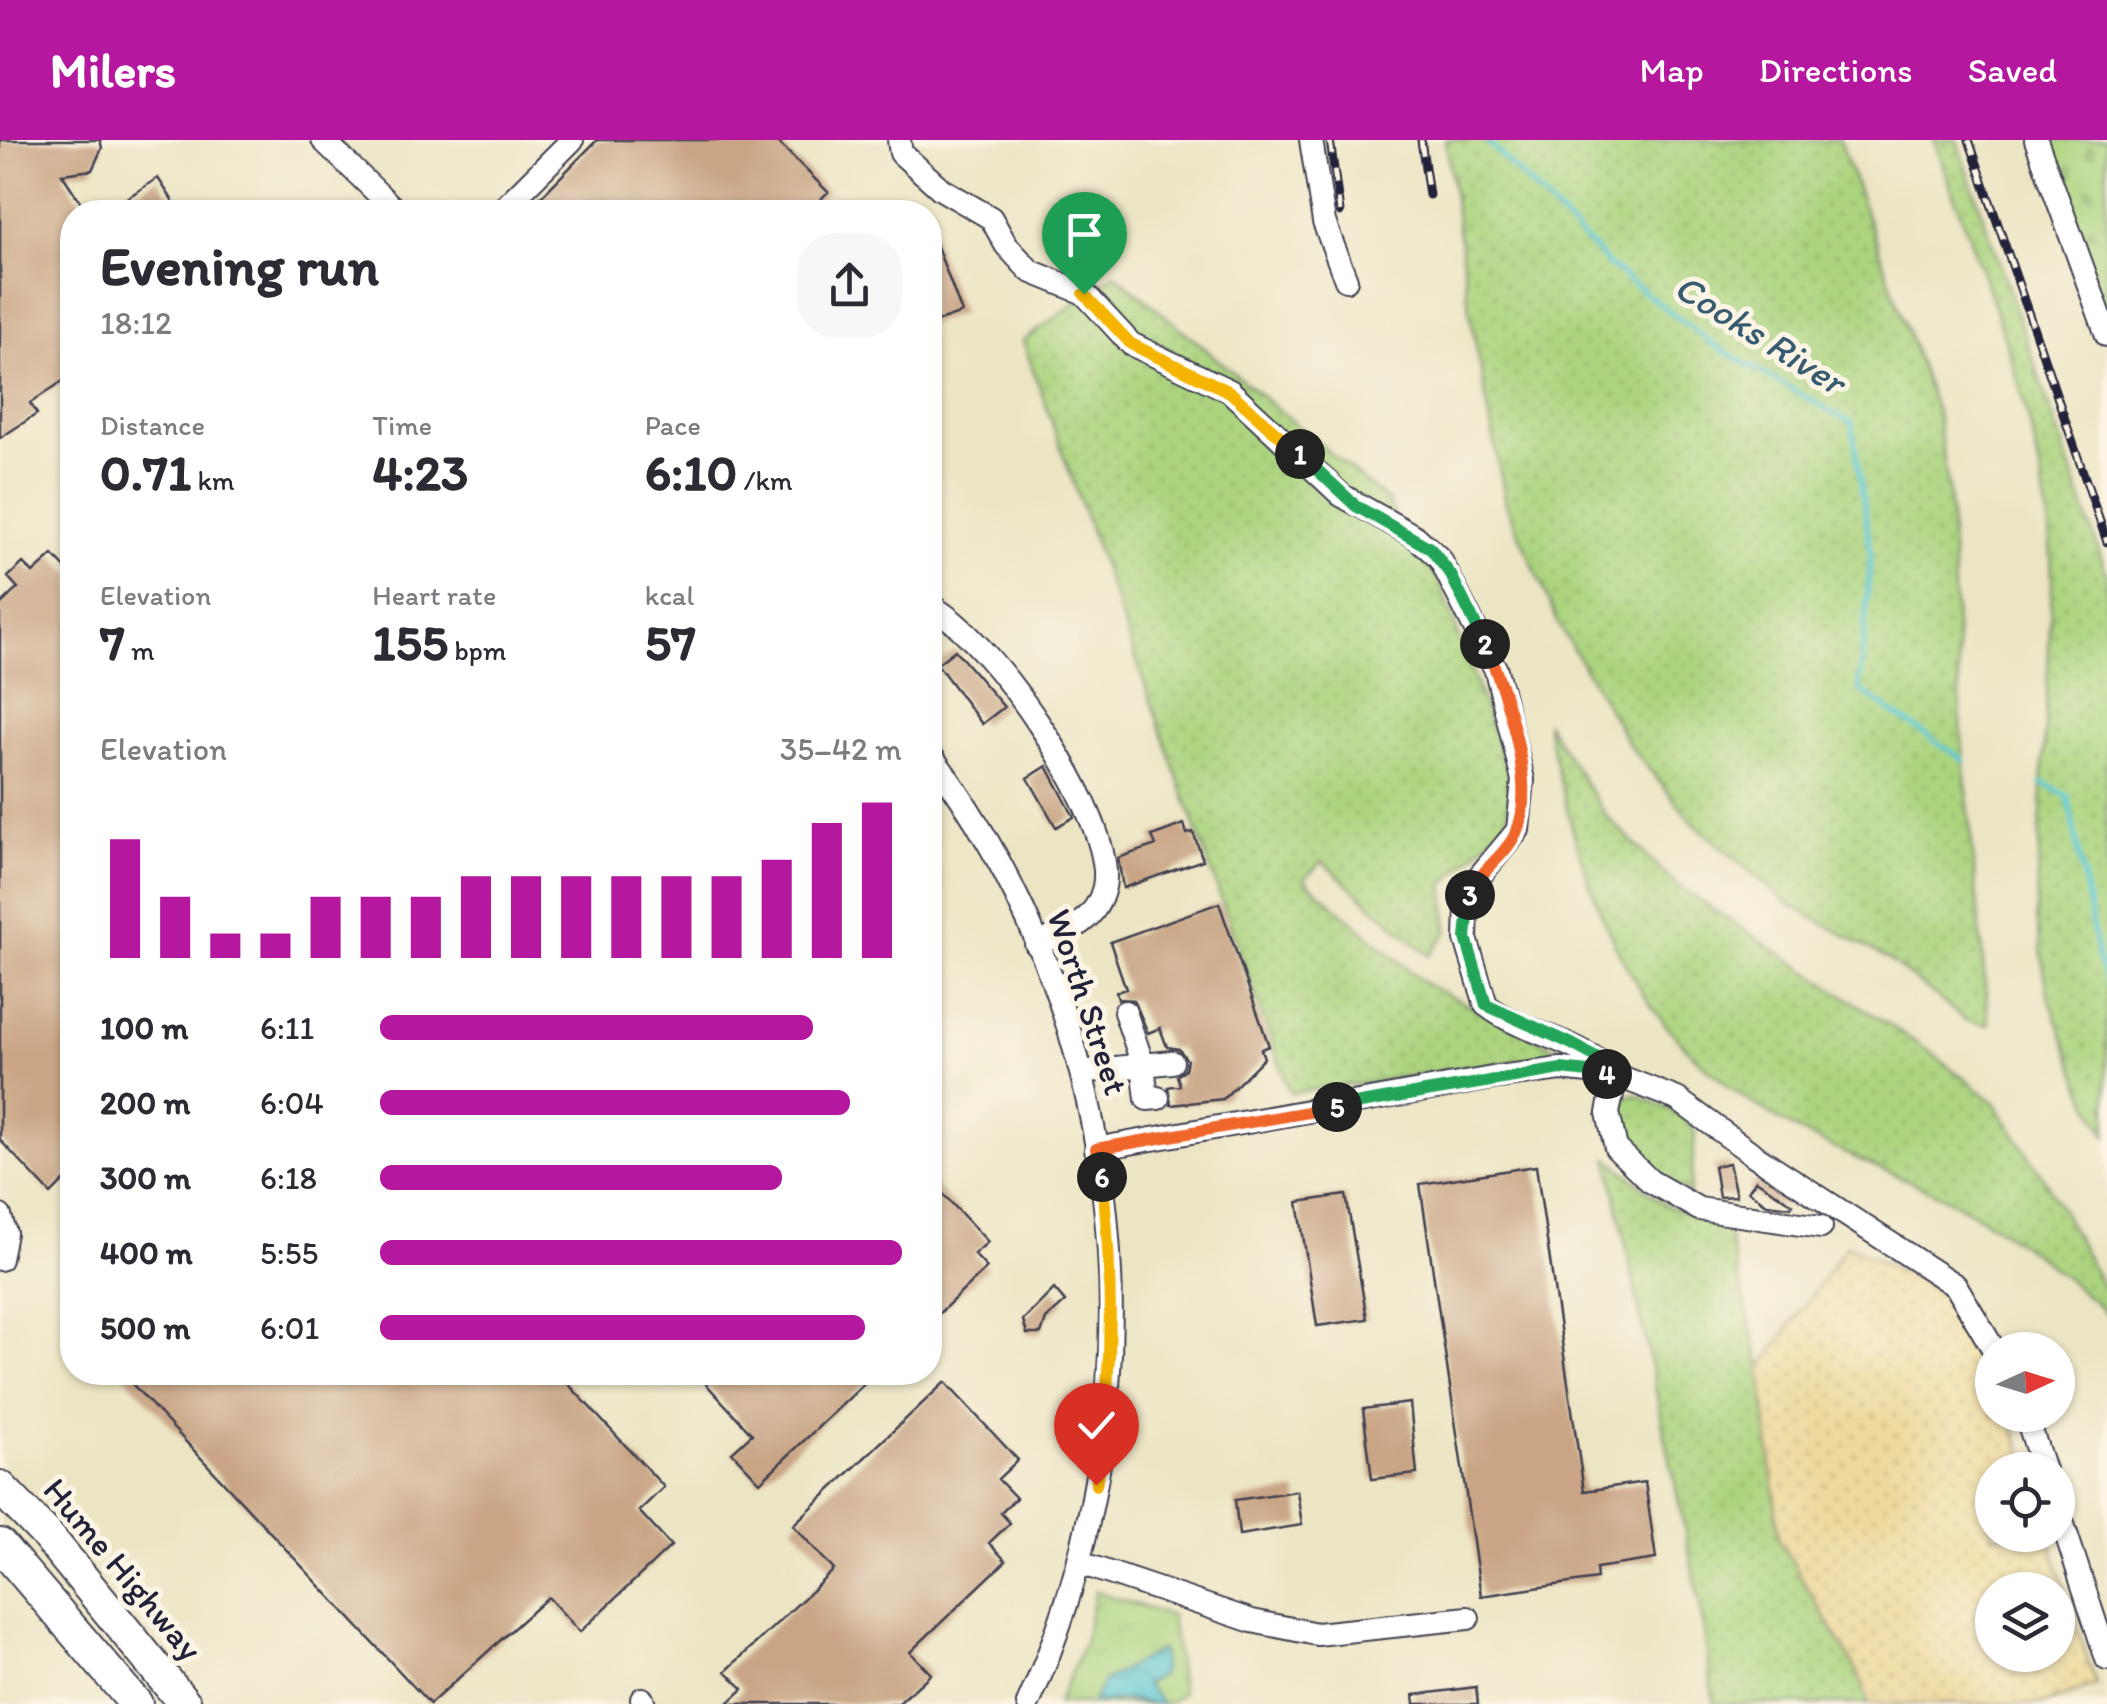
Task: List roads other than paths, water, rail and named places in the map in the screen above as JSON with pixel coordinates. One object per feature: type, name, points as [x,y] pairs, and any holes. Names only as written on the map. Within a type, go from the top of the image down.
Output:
[{"type":"highway","name":"Hume Highway","points":[[0,1488],[44,1533],[185,1704]]},
{"type":"highway","points":[[0,1545],[136,1704]]},
{"type":"street","points":[[322,140],[384,200]]},
{"type":"street","points":[[512,200],[572,140]]},
{"type":"street","points":[[898,140],[902,153],[941,189],[991,218],[1006,244],[1030,271],[1084,294],[1131,344],[1230,392],[1341,495],[1416,538],[1440,559],[1496,670],[1523,780],[1518,830],[1477,878],[1467,905],[1466,938],[1480,996],[1495,1012],[1600,1059],[1616,1076]]},
{"type":"street","points":[[1312,140],[1324,222],[1346,280]]},
{"type":"street","points":[[2036,140],[2107,335]]},
{"type":"street","points":[[942,614],[1005,672],[1091,814],[1105,873],[1100,898],[1076,928],[1036,944]]},
{"type":"street","name":"Worth Street","points":[[942,773],[1004,870],[1036,944],[1081,1072],[1110,1248],[1110,1377],[1096,1485],[1080,1563],[1028,1704]]},
{"type":"street","points":[[1125,1012],[1143,1065],[1147,1099],[1158,1098]]},
{"type":"street","points":[[1081,1072],[1172,1062]]},
{"type":"street","points":[[1096,1149],[1498,1077],[1561,1069],[1616,1076],[1676,1099],[1754,1155],[1956,1286],[1983,1332]]},
{"type":"street","points":[[1616,1076],[1608,1113],[1616,1148],[1650,1181],[1699,1209],[1821,1227]]},
{"type":"street","points":[[0,1216],[5,1234],[0,1259]]},
{"type":"street","points":[[2072,1552],[2107,1660]]},
{"type":"street","points":[[1080,1563],[1252,1621],[1317,1634],[1468,1618]]},
{"type":"water","points":[[1161,1649],[1162,1674],[1145,1684],[1162,1704],[1119,1700],[1091,1704],[1104,1681]]},
{"type":"waterway","name":"Cooks River","points":[[1486,140],[1611,267],[1718,348],[1852,423],[1871,553],[1859,690],[1964,760]]},
{"type":"waterway","name":"Cooks River","points":[[2042,783],[2068,796],[2098,958],[2107,984]]},
{"type":"railway","points":[[1330,140],[1340,212]]},
{"type":"railway","points":[[1421,140],[1429,195]]},
{"type":"railway","points":[[1969,140],[2107,542]]}]
